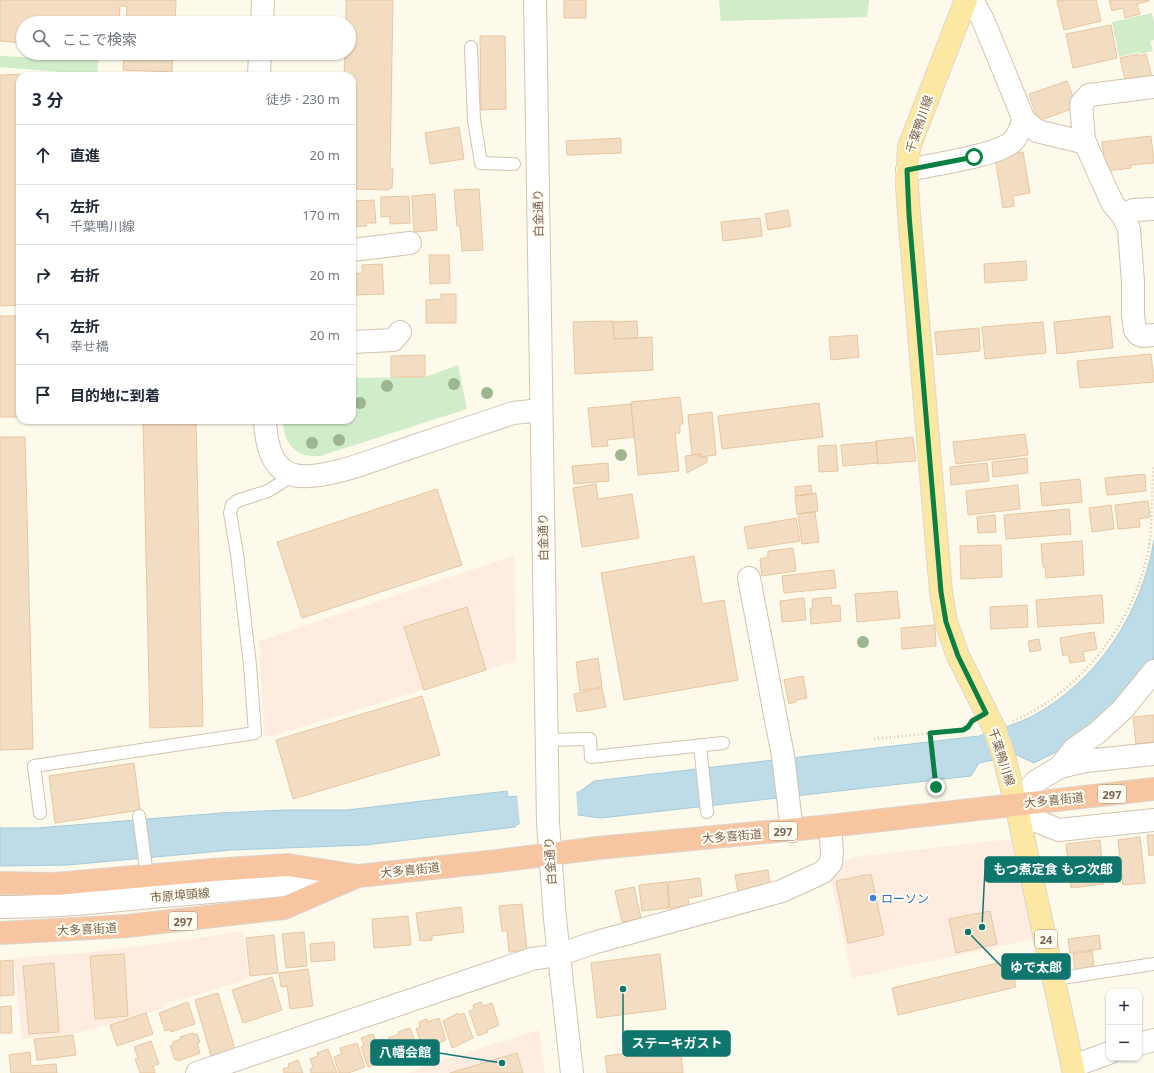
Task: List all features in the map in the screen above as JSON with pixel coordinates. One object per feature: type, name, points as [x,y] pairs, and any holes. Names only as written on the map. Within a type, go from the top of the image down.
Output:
[{"type":"highway","name":"大多喜街道","points":[[0,883],[55,884],[146,870],[213,870],[288,865],[358,876],[549,855],[598,848],[792,831],[1154,789]]},
{"type":"highway","name":"大多喜街道","points":[[0,932],[127,926],[284,908],[358,876]]},
{"type":"main road","name":"千葉鴨川線","points":[[966,0],[909,146],[907,170],[909,215],[941,592],[946,622],[956,649],[991,723],[1004,758],[1016,804],[1073,1070]]},
{"type":"street","points":[[262,16],[263,0]]},
{"type":"street","name":"白金通り","points":[[535,0],[549,855],[558,955],[572,1073]]},
{"type":"street","points":[[972,0],[983,20],[1024,120],[1037,131],[1078,141],[1084,140]]},
{"type":"street","points":[[259,72],[260,60]]},
{"type":"street","points":[[1154,87],[1089,95],[1081,104],[1084,140],[1113,204],[1123,216],[1129,229],[1133,282],[1132,315],[1135,330],[1144,336],[1154,335]]},
{"type":"street","points":[[907,170],[974,157],[1004,147],[1014,140],[1024,120]]},
{"type":"street","points":[[1123,216],[1133,210],[1154,209]]},
{"type":"street","points":[[356,250],[410,243]]},
{"type":"street","points":[[356,342],[393,340],[400,332]]},
{"type":"street","points":[[265,424],[267,442],[273,458],[293,475],[307,476],[322,474],[375,459],[513,413],[541,410]]},
{"type":"street","points":[[749,578],[783,756],[792,831]]},
{"type":"street","points":[[1060,767],[1074,749],[1097,733],[1123,709],[1154,671]]},
{"type":"street","points":[[1154,754],[1085,761],[1060,767],[1035,782],[1016,804],[1034,820],[1060,830],[1154,820]]},
{"type":"street","points":[[197,1073],[532,959],[558,955],[593,943],[782,891],[823,872],[831,863],[830,826]]},
{"type":"street","name":"市原埠頭線","points":[[0,907],[34,907],[99,903],[285,886],[358,876]]},
{"type":"street","points":[[1142,1043],[1154,1040]]},
{"type":"street","points":[[1073,1070],[1106,1054]]},
{"type":"lane","points":[[471,47],[474,120],[481,163],[514,164]]},
{"type":"lane","points":[[40,813],[34,766],[255,734],[250,665],[238,554],[230,513],[232,505],[237,501],[268,491],[293,475]]},
{"type":"lane","points":[[546,740],[590,738],[591,757],[723,743]]},
{"type":"lane","points":[[700,745],[706,810]]},
{"type":"lane","points":[[139,816],[146,870]]},
{"type":"lane","points":[[1054,979],[1154,964]]},
{"type":"path","points":[[874,739],[963,730],[968,727],[972,721],[991,723],[1024,716],[1048,702],[1076,680],[1101,653],[1120,624],[1146,563],[1152,519],[1154,465]]},
{"type":"path","points":[[1149,544],[1154,545]]},
{"type":"path","points":[[930,733],[936,787]]},
{"type":"shaded area","points":[[514,556],[516,661],[269,737],[264,734],[259,641]]},
{"type":"shaded area","points":[[1011,839],[1035,939],[852,978],[830,876],[836,866],[854,857]]},
{"type":"shaded area","points":[[243,931],[249,979],[164,1005],[165,1008],[77,1033],[22,1039],[14,958],[82,953],[152,945]]},
{"type":"shaded area","points":[[539,1030],[545,1073],[407,1073],[494,1044]]},
{"type":"green space","points":[[719,0],[869,0],[867,17],[721,21]]},
{"type":"green space","points":[[1152,13],[1154,23],[1154,40],[1150,41],[1153,51],[1140,54],[1139,52],[1119,57],[1112,22]]},
{"type":"green space","points":[[0,56],[16,57],[16,60],[98,60],[97,72],[61,72],[0,67]]},
{"type":"green space","points":[[458,365],[467,409],[320,456],[312,456],[298,452],[292,447],[285,436],[284,424],[356,424],[356,378],[425,377]]},
{"type":"water","points":[[1154,540],[1154,660],[1140,681],[1066,747],[1034,763],[1017,755],[979,763],[971,776],[601,818],[578,815],[518,824],[515,827],[366,845],[231,850],[68,865],[0,866],[0,828],[38,828],[221,813],[283,810],[347,810],[507,791],[508,797],[579,792],[594,781],[979,736],[1031,717],[1055,702],[1076,685],[1096,665],[1113,643],[1139,594],[1148,567]]},
{"type":"pier","points":[[576,790],[578,817],[520,825],[517,794]]},
{"type":"building","points":[[0,0],[176,0],[175,16],[126,16],[127,6],[120,6],[119,16],[16,16],[16,42],[0,41]]},
{"type":"building","points":[[346,0],[393,0],[390,169],[393,169],[392,188],[389,190],[356,189],[356,72],[344,72],[345,60],[356,60],[356,16],[346,16]]},
{"type":"building","points":[[564,0],[586,0],[586,18],[564,18]]},
{"type":"building","points":[[1096,0],[1101,21],[1064,30],[1057,1]]},
{"type":"building","points":[[1109,0],[1149,1],[1137,4],[1140,14],[1125,18],[1123,8],[1112,11]]},
{"type":"building","points":[[1111,25],[1117,58],[1073,68],[1066,34]]},
{"type":"building","points":[[480,36],[505,36],[506,109],[481,110]]},
{"type":"building","points":[[1138,54],[1139,56],[1146,54],[1152,77],[1126,84],[1120,58]]},
{"type":"building","points":[[124,60],[173,60],[172,72],[123,70]]},
{"type":"building","points":[[0,75],[16,75],[16,305],[0,306]]},
{"type":"building","points":[[1067,81],[1077,107],[1038,121],[1029,94]]},
{"type":"building","points":[[459,127],[464,159],[430,164],[425,133]]},
{"type":"building","points":[[1151,136],[1154,163],[1131,165],[1131,168],[1106,171],[1102,142]]},
{"type":"building","points":[[621,138],[621,153],[567,155],[566,141]]},
{"type":"building","points":[[1023,152],[1030,193],[1013,196],[1014,206],[1003,208],[995,157]]},
{"type":"building","points":[[479,189],[483,250],[462,251],[460,226],[457,226],[454,190]]},
{"type":"building","points":[[435,194],[437,230],[414,232],[412,196]]},
{"type":"building","points":[[409,196],[410,223],[390,224],[390,216],[381,217],[381,197]]},
{"type":"building","points":[[374,200],[376,223],[366,223],[367,226],[356,227],[356,201]]},
{"type":"building","points":[[788,210],[791,226],[768,230],[765,214]]},
{"type":"building","points":[[760,218],[762,236],[723,241],[721,222]]},
{"type":"building","points":[[429,255],[449,255],[450,283],[430,284]]},
{"type":"building","points":[[1026,261],[1027,280],[985,283],[984,264]]},
{"type":"building","points":[[382,264],[384,294],[356,295],[356,274],[362,273],[362,265]]},
{"type":"building","points":[[441,294],[456,294],[456,323],[426,323],[426,300],[441,299]]},
{"type":"building","points":[[0,316],[16,316],[16,417],[0,417]]},
{"type":"building","points":[[1110,316],[1113,348],[1057,354],[1054,322]]},
{"type":"building","points":[[613,321],[614,339],[652,337],[653,370],[575,374],[573,322]]},
{"type":"building","points":[[637,321],[638,338],[614,339],[613,322]]},
{"type":"building","points":[[1043,322],[1046,353],[985,359],[982,327]]},
{"type":"building","points":[[979,328],[980,351],[937,355],[935,332]]},
{"type":"building","points":[[857,335],[859,357],[831,360],[829,337]]},
{"type":"building","points":[[1151,354],[1154,382],[1080,388],[1077,361]]},
{"type":"building","points":[[425,355],[425,377],[391,377],[391,356]]},
{"type":"building","points":[[680,397],[683,424],[680,424],[680,433],[675,433],[679,471],[638,475],[631,402]]},
{"type":"building","points":[[819,403],[823,437],[722,449],[718,416]]},
{"type":"building","points":[[631,404],[634,437],[607,440],[608,446],[592,447],[588,408]]},
{"type":"building","points":[[712,412],[716,455],[700,457],[700,454],[692,455],[688,415]]},
{"type":"building","points":[[143,424],[196,424],[203,726],[150,728]]},
{"type":"building","points":[[1025,434],[1028,455],[956,464],[953,442]]},
{"type":"building","points":[[0,437],[25,437],[33,749],[0,750]]},
{"type":"building","points":[[913,437],[916,461],[878,464],[876,441]]},
{"type":"building","points":[[876,442],[878,463],[843,466],[841,445]]},
{"type":"building","points":[[836,445],[838,471],[819,472],[818,446]]},
{"type":"building","points":[[700,454],[700,457],[707,457],[707,462],[687,473],[685,456]]},
{"type":"building","points":[[1027,458],[1028,473],[993,477],[992,462]]},
{"type":"building","points":[[608,463],[609,481],[574,484],[572,466]]},
{"type":"building","points":[[987,463],[989,481],[951,485],[950,467]]},
{"type":"building","points":[[1145,474],[1146,491],[1107,495],[1105,478]]},
{"type":"building","points":[[1080,479],[1082,502],[1042,506],[1040,483]]},
{"type":"building","points":[[596,484],[598,499],[632,494],[639,538],[582,547],[573,488]]},
{"type":"building","points":[[811,485],[812,494],[796,496],[795,487]]},
{"type":"building","points":[[1018,485],[1020,509],[968,515],[966,491]]},
{"type":"building","points":[[437,489],[462,565],[302,618],[277,542]]},
{"type":"building","points":[[816,493],[818,511],[797,514],[795,496]]},
{"type":"building","points":[[1148,501],[1150,517],[1139,519],[1140,527],[1118,529],[1115,505]]},
{"type":"building","points":[[1111,505],[1114,529],[1092,532],[1089,508]]},
{"type":"building","points":[[1069,509],[1071,534],[1006,539],[1004,515]]},
{"type":"building","points":[[815,512],[819,542],[802,544],[798,514]]},
{"type":"building","points":[[995,515],[996,532],[978,533],[977,517]]},
{"type":"building","points":[[796,518],[800,541],[748,549],[744,527]]},
{"type":"building","points":[[1082,541],[1084,575],[1046,578],[1045,567],[1043,567],[1041,544]]},
{"type":"building","points":[[1001,545],[1002,577],[961,579],[960,546]]},
{"type":"building","points":[[793,548],[796,571],[762,576],[760,559],[768,557],[768,551]]},
{"type":"building","points":[[694,556],[702,604],[724,600],[738,680],[624,700],[601,573]]},
{"type":"building","points":[[834,570],[836,588],[784,593],[782,576]]},
{"type":"building","points":[[897,591],[900,618],[857,622],[855,594]]},
{"type":"building","points":[[1102,595],[1104,623],[1038,627],[1036,600]]},
{"type":"building","points":[[831,597],[832,606],[840,605],[841,621],[811,624],[810,608],[813,608],[812,599]]},
{"type":"building","points":[[804,598],[806,620],[782,622],[780,601]]},
{"type":"building","points":[[1027,605],[1028,627],[991,629],[990,607]]},
{"type":"building","points":[[467,607],[486,670],[424,690],[404,627]]},
{"type":"building","points":[[935,625],[936,646],[902,649],[901,628]]},
{"type":"building","points":[[1094,632],[1097,649],[1083,652],[1085,661],[1070,663],[1068,654],[1063,656],[1060,638]]},
{"type":"building","points":[[1039,639],[1041,650],[1030,652],[1028,641]]},
{"type":"building","points":[[598,658],[602,687],[580,691],[576,662]]},
{"type":"building","points":[[803,676],[807,698],[796,700],[796,702],[789,704],[784,680]]},
{"type":"building","points":[[602,688],[606,707],[577,712],[574,694]]},
{"type":"building","points":[[422,696],[440,755],[293,799],[276,740]]},
{"type":"building","points":[[1154,715],[1154,742],[1136,744],[1133,717]]},
{"type":"building","points":[[134,763],[140,810],[55,823],[49,776]]},
{"type":"building","points":[[1147,835],[1154,835],[1154,855],[1149,856]]},
{"type":"building","points":[[1140,837],[1145,883],[1123,885],[1118,840]]},
{"type":"building","points":[[1100,840],[1104,884],[1071,888],[1066,844]]},
{"type":"building","points":[[768,870],[770,884],[738,892],[735,875]]},
{"type":"building","points":[[871,874],[884,935],[848,943],[836,881]]},
{"type":"building","points":[[700,878],[702,896],[688,898],[689,905],[670,908],[668,882]]},
{"type":"building","points":[[667,882],[669,908],[642,911],[639,885]]},
{"type":"building","points":[[634,887],[641,918],[622,922],[615,891]]},
{"type":"building","points":[[522,904],[527,950],[509,952],[507,931],[502,931],[499,906]]},
{"type":"building","points":[[461,907],[464,932],[432,936],[432,940],[420,941],[416,913]]},
{"type":"building","points":[[990,911],[997,944],[956,953],[949,919]]},
{"type":"building","points":[[408,916],[411,945],[374,948],[372,919]]},
{"type":"building","points":[[304,932],[307,966],[286,968],[282,934]]},
{"type":"building","points":[[274,935],[278,973],[250,976],[246,938]]},
{"type":"building","points":[[1099,935],[1101,949],[1070,953],[1068,939]]},
{"type":"building","points":[[334,942],[335,960],[311,962],[310,944]]},
{"type":"building","points":[[1092,951],[1094,967],[1075,970],[1073,954]]},
{"type":"building","points":[[124,954],[128,1016],[95,1019],[90,956]]},
{"type":"building","points":[[660,954],[666,1009],[597,1018],[591,963]]},
{"type":"building","points":[[13,960],[14,995],[0,996],[0,961]]},
{"type":"building","points":[[1010,960],[1016,987],[898,1015],[892,988]]},
{"type":"building","points":[[54,963],[59,1032],[29,1034],[23,966]]},
{"type":"building","points":[[308,969],[313,1006],[290,1009],[287,986],[281,987],[279,973]]},
{"type":"building","points":[[272,977],[282,1010],[243,1023],[232,990]]},
{"type":"building","points":[[218,993],[235,1049],[211,1056],[195,1000]]},
{"type":"building","points":[[188,1002],[195,1024],[171,1032],[170,1029],[165,1031],[159,1013]]},
{"type":"building","points":[[481,1002],[483,1006],[492,1003],[499,1025],[478,1036],[469,1011],[474,1010],[473,1005]]},
{"type":"building","points":[[11,1006],[12,1033],[0,1033],[0,1007]]},
{"type":"building","points":[[146,1013],[153,1034],[117,1046],[110,1025]]},
{"type":"building","points":[[458,1013],[459,1015],[464,1013],[473,1038],[452,1048],[443,1021]]},
{"type":"building","points":[[439,1018],[446,1040],[436,1044],[437,1046],[424,1051],[416,1029],[420,1027],[419,1022],[427,1019],[427,1022]]},
{"type":"building","points":[[410,1028],[419,1053],[396,1061],[388,1038],[399,1034],[398,1032]]},
{"type":"building","points":[[193,1033],[194,1035],[197,1034],[200,1042],[197,1043],[200,1053],[178,1061],[177,1059],[175,1060],[170,1046],[173,1045],[173,1042],[181,1039],[180,1037]]},
{"type":"building","points":[[373,1034],[376,1042],[384,1039],[391,1057],[368,1067],[361,1047],[364,1046],[361,1038]]},
{"type":"building","points":[[73,1035],[76,1055],[37,1060],[34,1039]]},
{"type":"building","points":[[151,1041],[159,1064],[153,1066],[155,1073],[140,1073],[135,1059],[138,1058],[134,1047]]},
{"type":"building","points":[[357,1043],[365,1067],[348,1073],[339,1073],[334,1057],[342,1054],[340,1048]]},
{"type":"building","points":[[680,1047],[683,1073],[607,1073],[605,1056]]},
{"type":"building","points":[[328,1049],[337,1073],[311,1073],[310,1069],[313,1067],[310,1059],[318,1056],[317,1053]]},
{"type":"building","points":[[30,1052],[31,1066],[56,1064],[57,1073],[11,1073],[9,1055]]},
{"type":"building","points":[[517,1053],[523,1073],[450,1073]]},
{"type":"building","points":[[298,1060],[303,1073],[284,1073],[283,1069],[289,1067],[288,1064]]},
{"type":"place","name":"ローソン","points":[[873,898]]},
{"type":"place","name":"もつ煮定食 もつ次郎","points":[[982,927]]},
{"type":"place","name":"ゆで太郎","points":[[968,932]]},
{"type":"place","name":"ステーキガスト","points":[[623,989]]},
{"type":"place","name":"八幡会館","points":[[502,1063]]},
{"type":"route","points":[[936,787],[930,733],[963,730],[968,727],[972,721],[986,713],[958,656],[946,622],[941,592],[909,215],[907,170],[974,157]]}]
